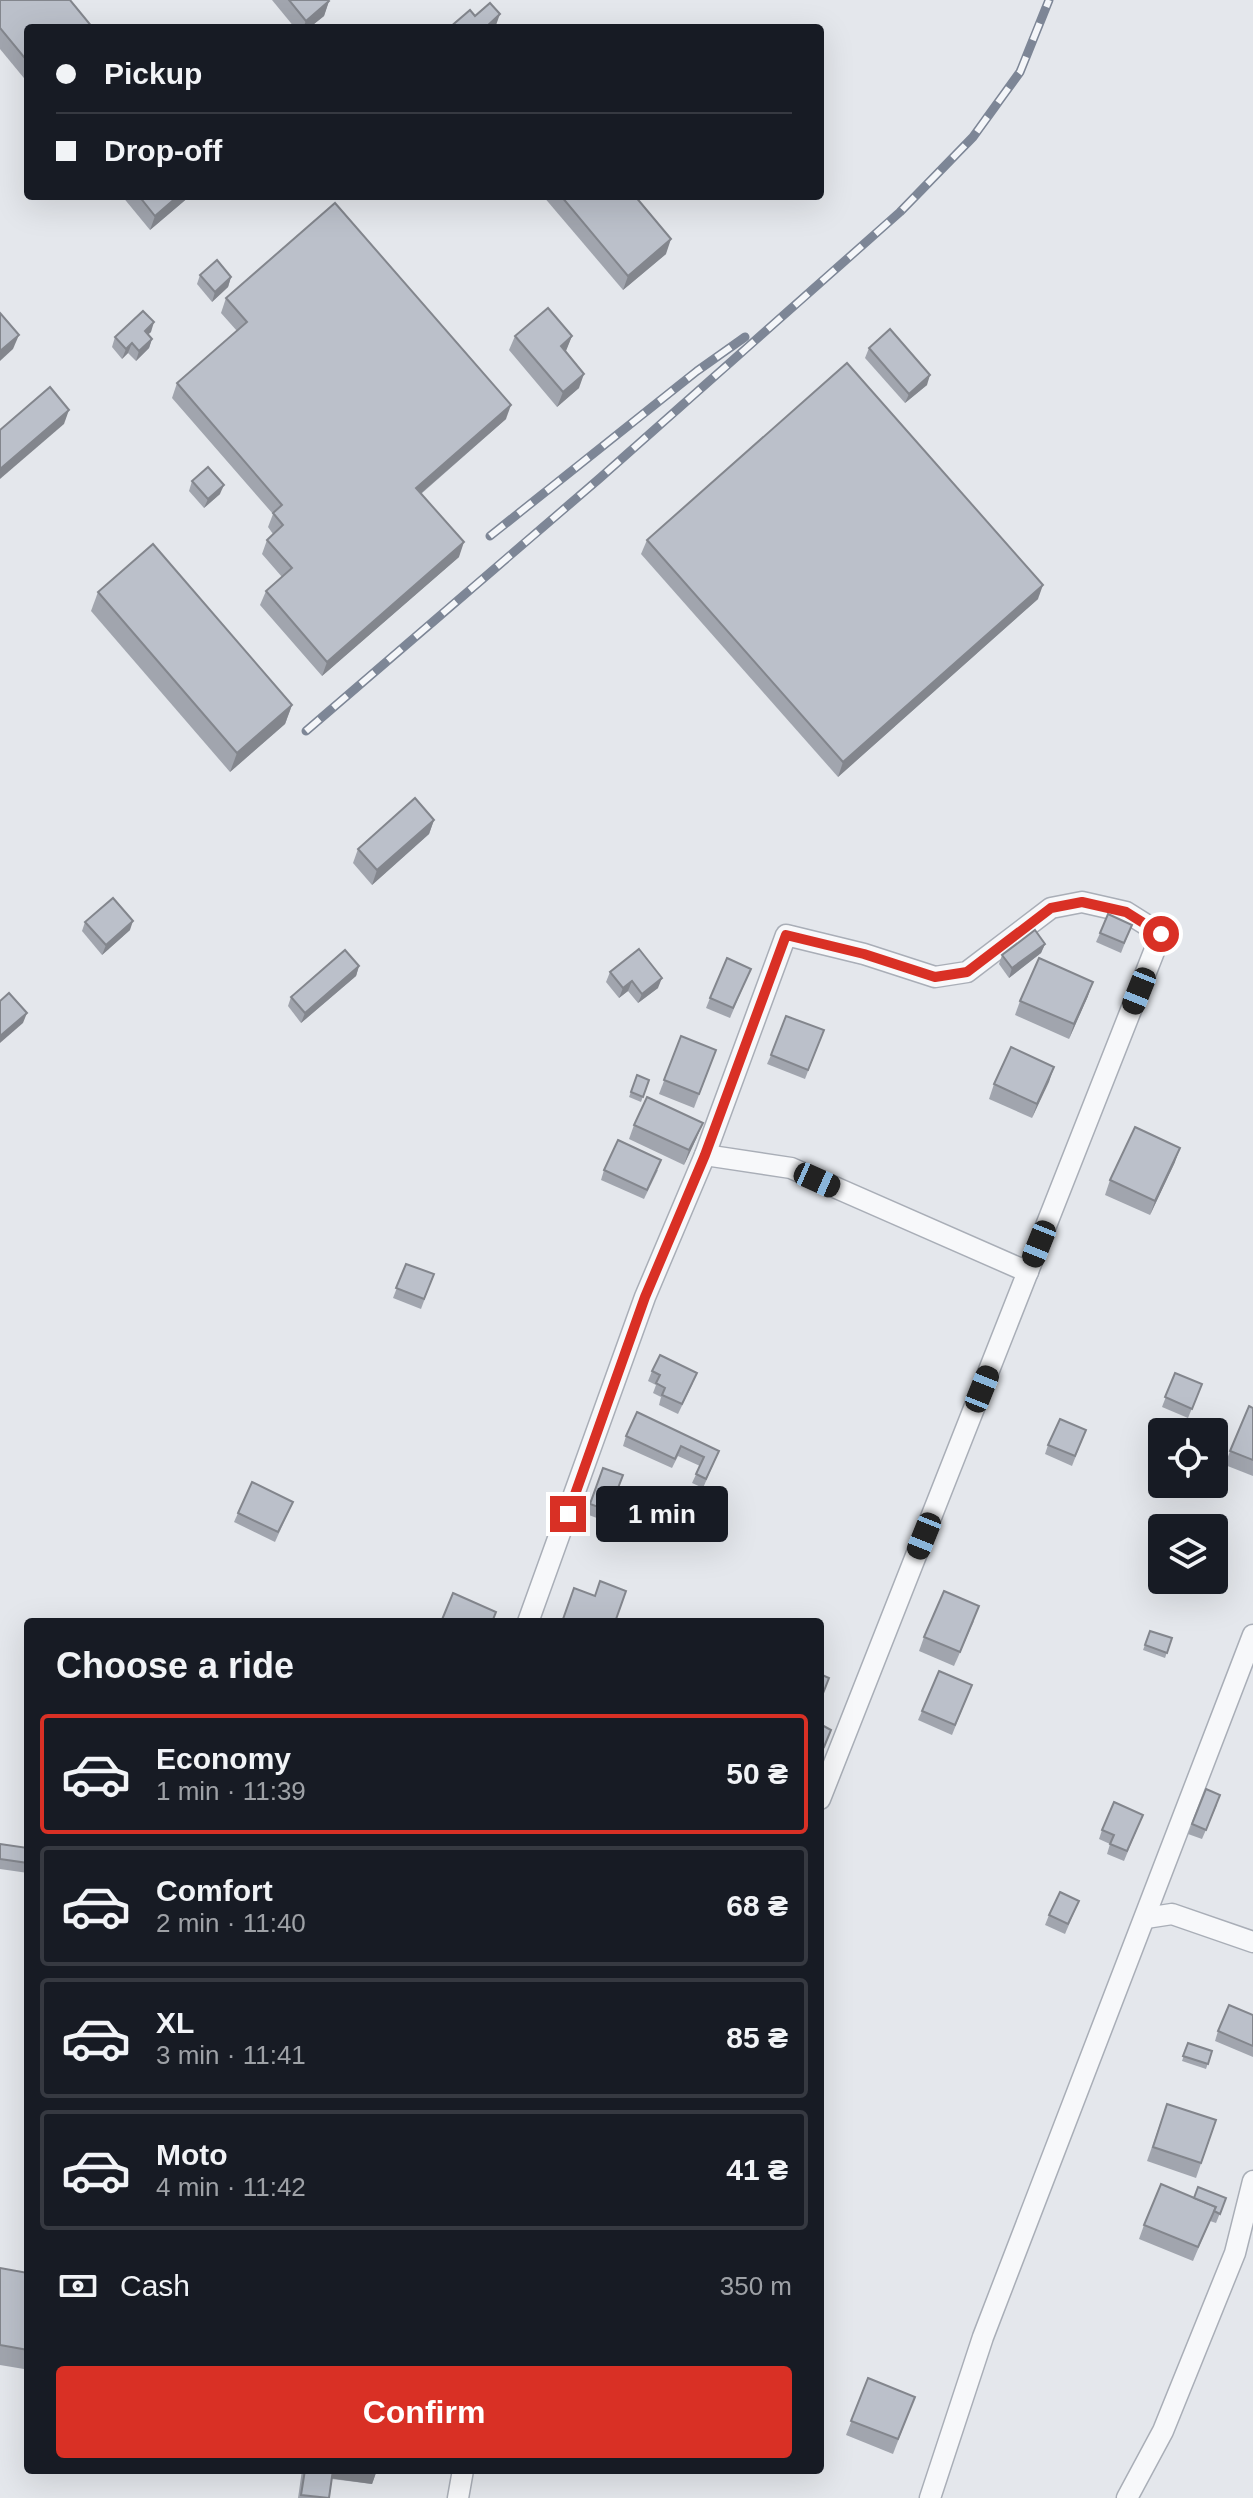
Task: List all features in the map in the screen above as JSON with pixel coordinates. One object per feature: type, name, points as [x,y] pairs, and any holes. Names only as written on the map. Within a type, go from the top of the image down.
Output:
[{"type":"street","points":[[529,1618],[645,1297],[705,1155],[786,935],[864,954],[935,977],[967,972],[1051,908],[1082,902],[1126,912],[1161,934],[824,1789]]},
{"type":"street","points":[[705,1155],[791,1168],[1028,1272]]},
{"type":"street","points":[[930,2498],[983,2337],[1253,1635]]},
{"type":"street","points":[[1146,1918],[1172,1914],[1253,1942]]},
{"type":"street","points":[[1127,2498],[1163,2431],[1235,2253],[1253,2181]]},
{"type":"street","points":[[458,2498],[462,2474]]},
{"type":"building","points":[[0,0],[70,0],[90,24],[24,24],[24,57],[0,28]]},
{"type":"building","points":[[289,0],[328,0],[329,1],[306,21]]},
{"type":"building","points":[[490,3],[500,14],[489,24],[454,24],[470,10],[475,16]]},
{"type":"building","points":[[142,200],[173,200],[155,216]]},
{"type":"building","points":[[564,200],[638,200],[671,239],[628,276]]},
{"type":"building","points":[[335,203],[511,405],[416,488],[464,542],[327,662],[266,591],[292,568],[267,540],[283,525],[273,513],[282,505],[177,383],[247,322],[226,298]]},
{"type":"building","points":[[217,260],[231,277],[215,292],[200,275]]},
{"type":"building","points":[[548,308],[572,336],[561,346],[584,374],[563,392],[515,336]]},
{"type":"building","points":[[143,311],[154,322],[145,331],[152,339],[139,351],[132,343],[126,349],[115,337]]},
{"type":"building","points":[[0,313],[19,335],[0,351]]},
{"type":"building","points":[[890,329],[930,375],[909,394],[869,348]]},
{"type":"building","points":[[847,363],[1043,585],[843,762],[647,540]]},
{"type":"building","points":[[50,387],[69,410],[0,469],[0,430]]},
{"type":"building","points":[[208,467],[224,485],[208,499],[192,481]]},
{"type":"building","points":[[153,544],[292,705],[237,753],[98,592]]},
{"type":"building","points":[[415,798],[434,820],[377,870],[358,849]]},
{"type":"building","points":[[113,898],[133,921],[106,945],[85,922]]},
{"type":"building","points":[[1108,914],[1132,925],[1124,943],[1100,933]]},
{"type":"building","points":[[1035,930],[1045,944],[1012,968],[1002,955]]},
{"type":"building","points":[[639,949],[662,978],[642,994],[632,981],[623,988],[610,972]]},
{"type":"building","points":[[345,950],[359,966],[305,1013],[291,997]]},
{"type":"building","points":[[727,958],[751,969],[733,1008],[710,998]]},
{"type":"building","points":[[1039,958],[1093,982],[1074,1024],[1020,1001]]},
{"type":"building","points":[[9,993],[27,1013],[0,1036],[0,1001]]},
{"type":"building","points":[[786,1016],[824,1030],[808,1070],[771,1055]]},
{"type":"building","points":[[681,1036],[716,1050],[699,1094],[664,1080]]},
{"type":"building","points":[[1011,1047],[1054,1067],[1037,1104],[994,1084]]},
{"type":"building","points":[[637,1075],[649,1080],[643,1097],[631,1092]]},
{"type":"building","points":[[647,1097],[703,1123],[689,1150],[634,1125]]},
{"type":"building","points":[[1135,1127],[1180,1148],[1155,1201],[1110,1180]]},
{"type":"building","points":[[618,1140],[661,1160],[647,1190],[604,1170]]},
{"type":"building","points":[[406,1264],[434,1274],[424,1299],[396,1288]]},
{"type":"building","points":[[660,1355],[697,1373],[682,1404],[662,1395],[665,1388],[656,1383],[660,1375],[652,1371]]},
{"type":"building","points":[[1175,1373],[1202,1384],[1192,1409],[1165,1397]]},
{"type":"building","points":[[1249,1406],[1253,1408],[1253,1460],[1230,1451]]},
{"type":"building","points":[[637,1412],[719,1451],[706,1479],[696,1474],[704,1457],[681,1446],[675,1459],[626,1436]]},
{"type":"building","points":[[1060,1419],[1086,1430],[1075,1456],[1048,1445]]},
{"type":"building","points":[[603,1468],[623,1475],[609,1511],[590,1504]]},
{"type":"building","points":[[252,1482],[293,1502],[278,1532],[238,1513]]},
{"type":"building","points":[[600,1581],[626,1591],[616,1618],[563,1618],[574,1588],[595,1596]]},
{"type":"building","points":[[944,1591],[979,1606],[960,1652],[924,1637]]},
{"type":"building","points":[[453,1593],[496,1612],[494,1618],[443,1618]]},
{"type":"building","points":[[1150,1631],[1172,1638],[1167,1653],[1145,1645]]},
{"type":"building","points":[[939,1671],[972,1685],[955,1725],[922,1711]]},
{"type":"building","points":[[824,1726],[831,1730],[824,1747]]},
{"type":"building","points":[[1206,1789],[1220,1795],[1206,1830],[1192,1824]]},
{"type":"building","points":[[1114,1802],[1143,1815],[1127,1851],[1110,1844],[1114,1835],[1102,1830]]},
{"type":"building","points":[[0,1844],[24,1847],[24,1862],[0,1859]]},
{"type":"building","points":[[1060,1892],[1079,1901],[1068,1924],[1049,1915]]},
{"type":"building","points":[[1229,2005],[1253,2015],[1253,2046],[1218,2031]]},
{"type":"building","points":[[1188,2043],[1212,2051],[1208,2064],[1183,2056]]},
{"type":"building","points":[[1167,2104],[1216,2120],[1201,2163],[1153,2147]]},
{"type":"building","points":[[1161,2184],[1216,2207],[1198,2247],[1144,2225]]},
{"type":"building","points":[[1198,2187],[1226,2198],[1220,2214],[1214,2211],[1216,2207],[1194,2198]]},
{"type":"building","points":[[0,2268],[24,2272],[24,2349],[0,2345]]},
{"type":"building","points":[[868,2378],[915,2397],[898,2439],[851,2421]]},
{"type":"building","points":[[304,2474],[332,2474],[329,2498],[301,2495]]},
{"type":"railway","points":[[306,731],[600,478],[900,212],[973,137],[1020,72],[1049,0]]},
{"type":"railway","points":[[490,536],[697,371],[745,337]]},
{"type":"route","points":[[568,1514],[645,1297],[705,1155],[786,935],[864,954],[935,977],[967,972],[1051,908],[1082,902],[1126,912],[1161,934]]}]
